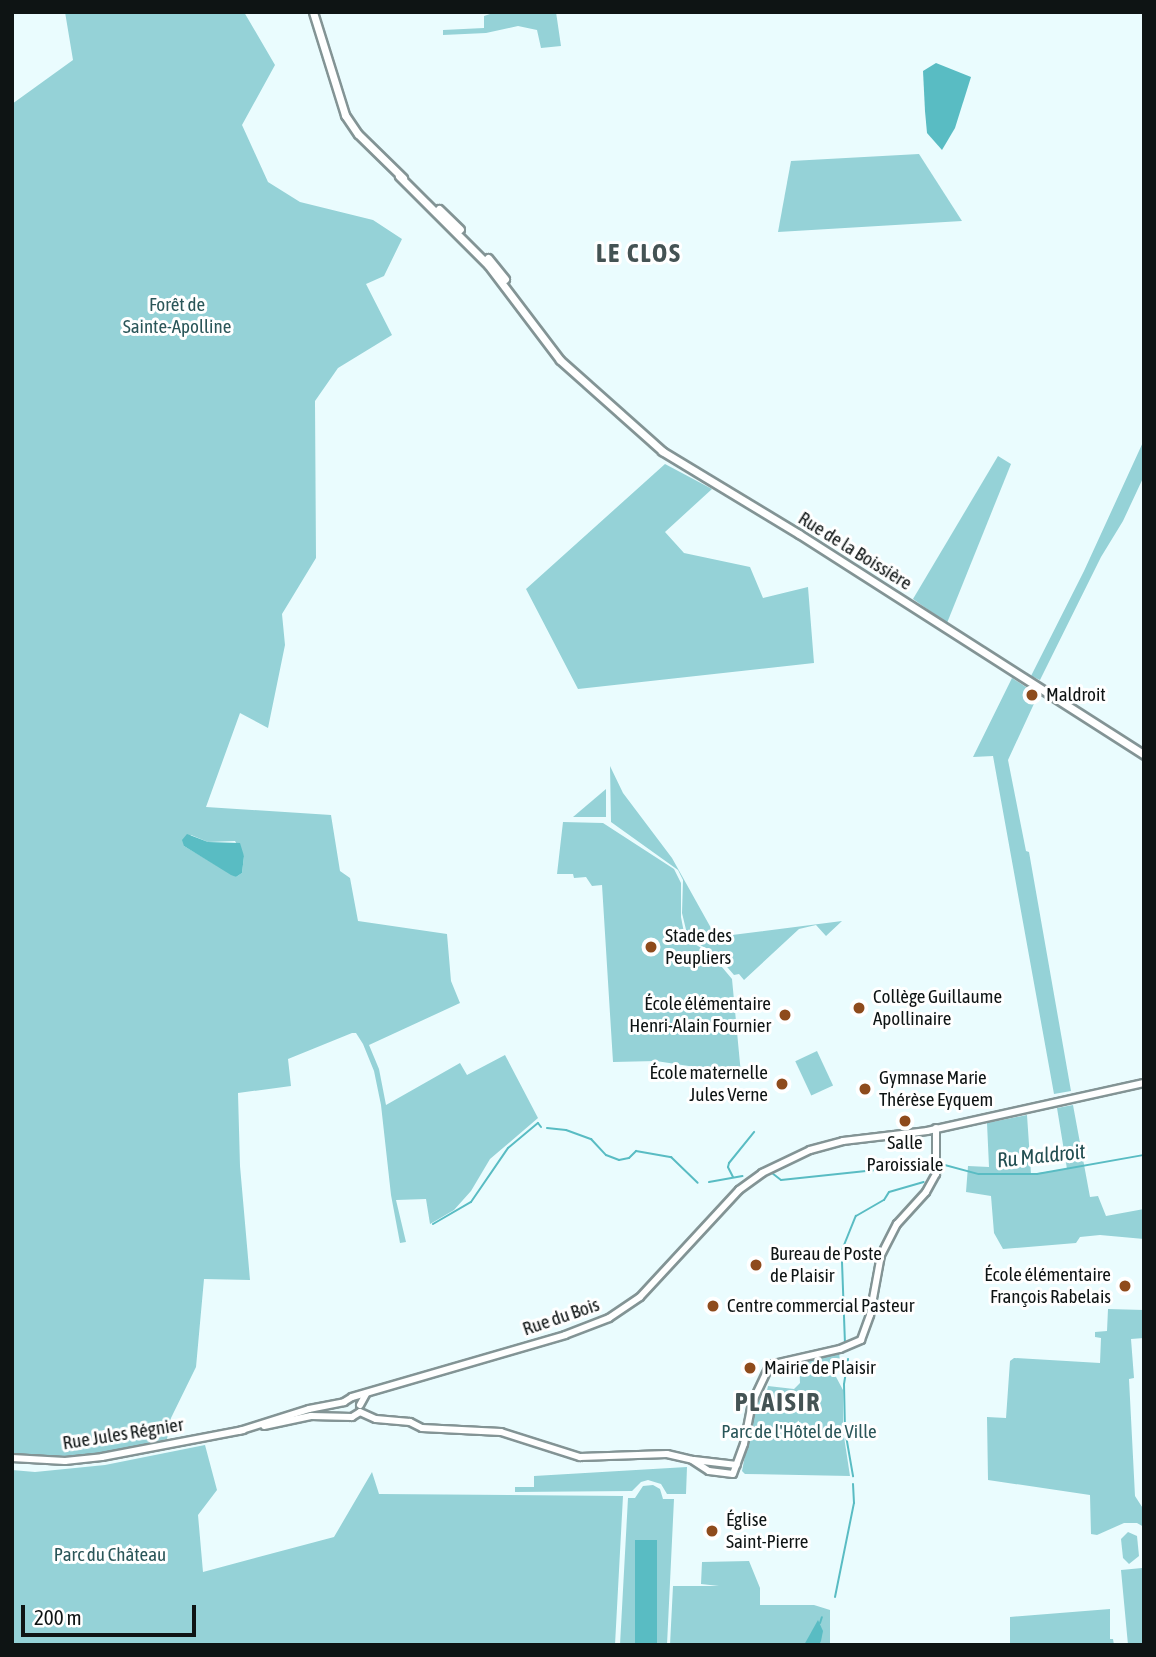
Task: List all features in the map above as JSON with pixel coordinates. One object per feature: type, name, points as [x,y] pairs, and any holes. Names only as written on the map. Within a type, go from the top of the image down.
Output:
[{"type":"main road","name":"Rue de la Boissière","points":[[313,12],[345,115],[358,134],[400,176],[445,214],[498,268],[560,360],[662,451],[799,534],[1144,755]]},
{"type":"street","name":"Rue du Bois","points":[[344,1402],[610,1318],[633,1303],[726,1204],[755,1178],[810,1150],[843,1141],[936,1128],[1144,1083]]},
{"type":"street","points":[[692,1460],[717,1472],[733,1474],[752,1403],[770,1365],[839,1349],[860,1340],[870,1315],[881,1255],[897,1224],[926,1192],[936,1174],[936,1128]]},
{"type":"street","points":[[360,1409],[366,1394]]},
{"type":"street","points":[[355,1397],[360,1409],[376,1419],[410,1422],[422,1428],[460,1428],[520,1436],[580,1457],[667,1454],[737,1465]]},
{"type":"street","points":[[344,1402],[347,1415]]},
{"type":"street","name":"Rue Jules Régnier","points":[[239,1431],[309,1409],[344,1402]]},
{"type":"street","name":"Rue Jules Régnier","points":[[12,1458],[65,1461],[102,1457],[311,1416],[352,1417],[360,1409]]},
{"type":"green space","name":"Forêt de Sainte-Apolline","points":[[65,12],[244,12],[275,65],[242,125],[268,182],[300,202],[373,220],[402,239],[384,276],[366,284],[392,335],[338,368],[315,401],[316,558],[282,614],[285,645],[268,728],[240,713],[206,807],[331,815],[340,871],[350,878],[358,921],[447,934],[451,981],[460,1003],[369,1045],[379,1069],[386,1105],[460,1063],[467,1075],[505,1055],[538,1118],[490,1159],[471,1191],[454,1210],[430,1224],[426,1199],[396,1200],[406,1242],[400,1243],[391,1195],[381,1105],[374,1071],[363,1044],[356,1033],[352,1033],[288,1059],[291,1086],[238,1093],[240,1166],[250,1280],[204,1279],[196,1367],[171,1418],[167,1439],[91,1457],[12,1460],[12,104],[73,60]],"holes":[[[191,835],[208,842],[235,841],[244,856],[242,873],[236,877],[184,846]]]},
{"type":"green space","points":[[496,12],[556,12],[561,46],[541,48],[537,30],[518,26],[486,33],[443,35],[443,30],[484,28],[484,16]]},
{"type":"green space","points":[[919,154],[962,221],[778,232],[791,161]]},
{"type":"green space","points":[[1144,440],[1144,476],[1123,521],[1101,557],[1040,680],[1031,676],[1084,571]]},
{"type":"green space","points":[[998,456],[1011,464],[947,623],[913,599]]},
{"type":"green space","points":[[665,464],[712,489],[665,532],[684,553],[750,567],[763,598],[808,587],[814,663],[578,689],[526,589]]},
{"type":"green space","points":[[1012,678],[1038,695],[1008,760],[1026,851],[1029,852],[1071,1091],[1054,1094],[993,756],[973,757]]},
{"type":"green space","points":[[610,766],[623,793],[672,858],[716,937],[842,921],[826,936],[816,925],[799,929],[744,980],[739,974],[734,975],[716,954],[688,938],[682,913],[683,880],[678,870],[611,822]]},
{"type":"green space","points":[[606,789],[606,817],[573,817]]},
{"type":"green space","name":"Stade des Peupliers","points":[[563,822],[603,823],[674,869],[681,883],[681,917],[685,938],[711,954],[732,979],[741,1074],[656,1061],[613,1062],[602,885],[592,886],[586,877],[574,878],[573,874],[557,874]]},
{"type":"green space","points":[[817,1051],[833,1085],[811,1096],[795,1061]]},
{"type":"green space","points":[[1073,1105],[1090,1197],[1098,1196],[1106,1216],[1144,1209],[1144,1239],[1100,1235],[1080,1237],[1076,1243],[1003,1249],[994,1233],[991,1196],[966,1192],[968,1166],[989,1167],[987,1123],[1027,1115],[1031,1174],[1067,1169],[1057,1108]]},
{"type":"green space","points":[[1108,1309],[1144,1310],[1144,1338],[1131,1339],[1134,1378],[1129,1379],[1135,1496],[1144,1510],[1144,1527],[1137,1523],[1124,1523],[1097,1535],[1091,1534],[1090,1495],[988,1480],[987,1417],[1006,1418],[1010,1361],[1014,1358],[1100,1363],[1101,1338],[1095,1337],[1095,1332],[1107,1331]]},
{"type":"green space","name":"Parc de l'Hôtel de Ville","points":[[839,1351],[840,1363],[835,1375],[843,1390],[843,1430],[850,1476],[745,1474],[742,1471],[755,1404],[766,1395],[768,1386],[794,1389],[800,1383],[799,1361]]},
{"type":"green space","name":"Parc du Château","points":[[205,1445],[217,1490],[198,1515],[203,1572],[334,1537],[372,1472],[379,1494],[623,1496],[615,1645],[12,1645],[12,1470],[35,1472],[105,1465]]},
{"type":"green space","points":[[687,1467],[686,1494],[667,1494],[661,1484],[648,1480],[641,1482],[632,1491],[515,1492],[515,1487],[534,1487],[534,1476]]},
{"type":"green space","points":[[653,1485],[660,1489],[663,1499],[674,1499],[667,1645],[620,1645],[628,1498],[635,1498],[643,1486]]},
{"type":"green space","points":[[1128,1532],[1137,1536],[1139,1556],[1129,1564],[1123,1558],[1121,1539]]},
{"type":"green space","points":[[749,1561],[760,1588],[760,1605],[814,1605],[830,1610],[830,1645],[670,1645],[673,1586],[719,1586],[701,1584],[702,1562]]},
{"type":"green space","points":[[1142,1568],[1144,1645],[1128,1645],[1121,1570]]},
{"type":"green space","points":[[1110,1609],[1110,1639],[1113,1639],[1114,1645],[1010,1645],[1010,1617]]},
{"type":"shaded area","points":[[936,63],[971,77],[955,128],[942,150],[927,133],[925,111],[923,71]]},
{"type":"shaded area","points":[[187,834],[208,842],[240,843],[244,856],[242,873],[236,877],[231,875],[184,846],[182,840]]},
{"type":"shaded area","points":[[635,1540],[657,1540],[657,1645],[635,1645]]},
{"type":"shaded area","points":[[818,1620],[823,1631],[819,1645],[804,1645]]},
{"type":"waterway","points":[[433,1224],[471,1202],[508,1148],[538,1123],[541,1127]]},
{"type":"waterway","points":[[547,1128],[566,1130],[591,1139],[606,1155],[619,1160],[629,1158],[636,1151],[671,1157],[698,1183]]},
{"type":"waterway","points":[[733,1177],[729,1163],[754,1132]]},
{"type":"waterway","name":"Ru Maldroit","points":[[941,1164],[979,1174],[1037,1174],[1144,1155]]},
{"type":"waterway","points":[[772,1173],[781,1180],[932,1164]]},
{"type":"waterway","points":[[709,1182],[742,1176]]},
{"type":"waterway","name":"Ru Maldroit","points":[[842,1250],[856,1216],[884,1200],[889,1192],[924,1182]]},
{"type":"waterway","name":"Ru Maldroit","points":[[842,1262],[845,1343]]},
{"type":"waterway","name":"Ru Maldroit","points":[[848,1359],[844,1384],[845,1430],[853,1476]]},
{"type":"waterway","name":"Ru Maldroit","points":[[835,1597],[854,1503],[853,1484]]},
{"type":"waterway","name":"Ru Maldroit","points":[[820,1623],[822,1617]]},
{"type":"place","name":"Maldroit","points":[[1032,695]]},
{"type":"place","name":"Stade des Peupliers","points":[[651,947]]},
{"type":"place","name":"Collège Guillaume Apollinaire","points":[[859,1008]]},
{"type":"place","name":"École élémentaire Henri-Alain Fournier","points":[[785,1015]]},
{"type":"place","name":"École maternelle Jules Verne","points":[[782,1084]]},
{"type":"place","name":"Gymnase Marie Thérèse Eyquem","points":[[865,1089]]},
{"type":"place","name":"Salle Paroissiale","points":[[905,1121]]},
{"type":"place","name":"Bureau de Poste de Plaisir","points":[[756,1265]]},
{"type":"place","name":"École élémentaire François Rabelais","points":[[1125,1286]]},
{"type":"place","name":"Centre commercial Pasteur","points":[[713,1306]]},
{"type":"place","name":"Mairie de Plaisir","points":[[750,1368]]},
{"type":"place","name":"Église Saint-Pierre","points":[[712,1531]]},
{"type":"district","name":"LE CLOS","points":[[639,254]]},
{"type":"district","name":"PLAISIR","points":[[778,1403]]}]
